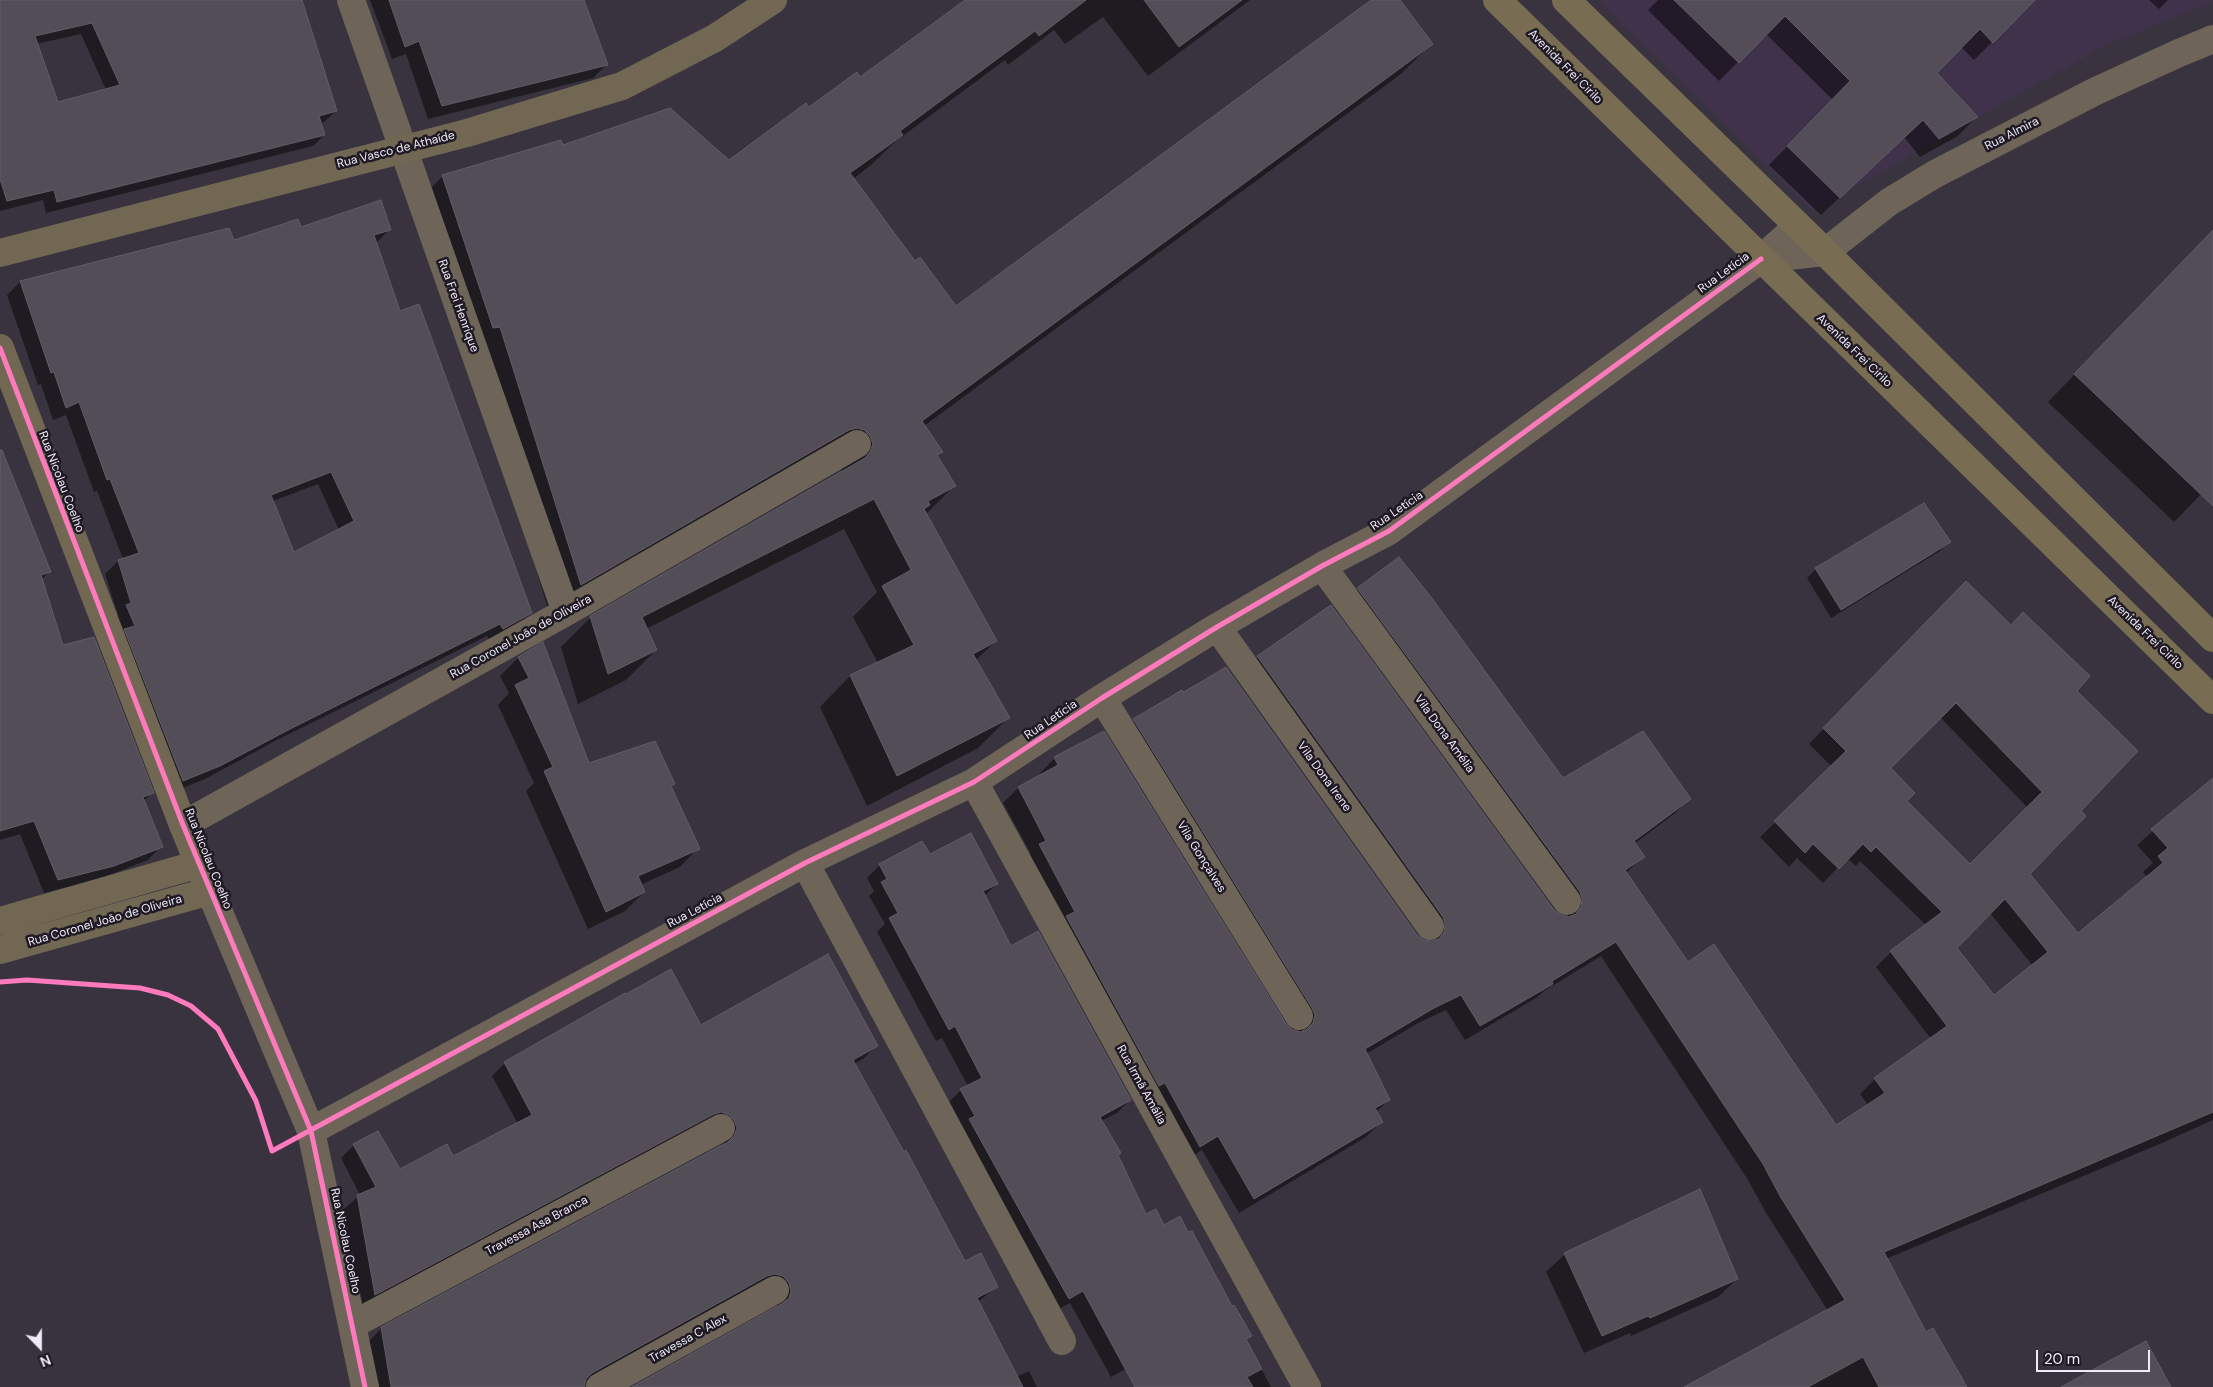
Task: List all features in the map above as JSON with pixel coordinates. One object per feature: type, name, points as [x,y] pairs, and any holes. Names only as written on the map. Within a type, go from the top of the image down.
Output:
[{"type":"main road","name":"Avenida Frei Cirilo","points":[[1497,0],[2213,700]]},
{"type":"main road","points":[[1566,0],[1825,252],[2213,638]]},
{"type":"street","name":"Rua Frei Henrique","points":[[351,0],[566,612]]},
{"type":"street","name":"Rua Vasco de Athaíde","points":[[0,253],[402,148],[467,133],[622,86],[715,38],[773,0]]},
{"type":"street","name":"Rua Almira","points":[[1825,252],[1889,202],[1935,174],[2096,91],[2179,52],[2213,39]]},
{"type":"street","name":"Rua Letícia","points":[[311,1131],[805,863],[974,782],[1102,698],[1217,628],[1322,566],[1389,530],[1761,259],[1798,226]]},
{"type":"street","points":[[1761,259],[1825,252]]},
{"type":"street","name":"Rua Nicolau Coelho","points":[[0,348],[183,825],[311,1131],[366,1387]]},
{"type":"street","name":"Rua Coronel João de Oliveira","points":[[183,825],[566,612],[857,444]]},
{"type":"street","name":"Vila Dona Amélia","points":[[1322,566],[1567,901]]},
{"type":"street","name":"Vila Dona Irene","points":[[1217,628],[1430,926]]},
{"type":"street","name":"Vila Gonçalves","points":[[1102,698],[1299,1016]]},
{"type":"street","name":"Rua Irmã Amália","points":[[974,782],[1307,1387]]},
{"type":"street","points":[[805,863],[1062,1341]]},
{"type":"street","points":[[0,921],[199,864]]},
{"type":"street","name":"Rua Coronel João de Oliveira","points":[[0,950],[210,891]]},
{"type":"street","name":"Travessa Asa Branca","points":[[352,1325],[721,1128]]},
{"type":"street","name":"Travessa C Alex","points":[[600,1387],[775,1290]]},
{"type":"shaded area","points":[[1598,0],[2213,0],[2213,2],[2106,45],[1812,211]]},
{"type":"building","points":[[0,0],[302,0],[337,111],[319,116],[325,135],[57,202],[54,190],[7,201],[0,179]],"holes":[[[92,23],[120,85],[58,102],[35,36]]]},
{"type":"building","points":[[389,0],[584,0],[608,65],[442,106],[419,41],[405,47]]},
{"type":"building","points":[[965,0],[1086,0],[1039,36],[1035,31],[900,131],[903,135],[850,173],[915,261],[920,257],[956,306],[1371,0],[1400,0],[1433,44],[922,421],[943,452],[937,455],[956,486],[928,501],[930,505],[924,509],[997,641],[973,654],[1010,718],[897,776],[850,675],[914,645],[882,586],[911,570],[874,499],[642,617],[657,650],[608,674],[590,616],[865,458],[873,444],[870,436],[864,430],[857,428],[849,430],[581,585],[500,327],[493,328],[442,175],[561,140],[563,145],[670,108],[729,160],[806,103],[809,107],[857,72],[860,77]]},
{"type":"building","points":[[1144,0],[1242,0],[1179,47]]},
{"type":"building","points":[[1674,0],[2035,0],[1993,43],[1980,29],[1937,73],[1978,117],[1939,139],[1923,120],[1840,198],[1787,146],[1850,81],[1785,16],[1739,63]]},
{"type":"building","points":[[381,200],[391,230],[374,235],[400,311],[419,304],[532,613],[503,629],[500,624],[220,766],[183,781],[124,629],[135,626],[126,605],[131,603],[118,560],[139,553],[110,479],[107,480],[79,402],[66,408],[54,372],[51,373],[20,281],[229,228],[234,240],[298,219],[301,227]],"holes":[[[331,472],[354,521],[294,552],[271,495]]]},
{"type":"building","points":[[2213,230],[2213,506],[2074,374]]},
{"type":"building","points":[[0,450],[2,450],[51,572],[41,575],[63,645],[94,637],[154,793],[143,797],[163,847],[114,866],[58,880],[34,821],[0,831]]},
{"type":"building","points":[[1924,503],[1951,542],[1841,610],[1815,568]]},
{"type":"building","points":[[1399,557],[1431,597],[1563,778],[1643,731],[1691,799],[1634,841],[1645,857],[1625,870],[1688,962],[1714,944],[1836,1125],[1885,1093],[1874,1078],[1947,1026],[1890,951],[1942,912],[1876,847],[1871,852],[1863,844],[1839,869],[1813,844],[1805,853],[1774,821],[1846,751],[1823,728],[1966,581],[2011,625],[2023,612],[2090,676],[2077,691],[2138,751],[2081,811],[2086,816],[2030,874],[2078,933],[2163,863],[2158,856],[2168,848],[2151,829],[2213,778],[2213,1112],[1884,1252],[1926,1332],[1933,1328],[1967,1387],[1879,1387],[1863,1357],[1808,1387],[1684,1387],[1845,1300],[1780,1196],[1763,1164],[1616,942],[1552,981],[1553,984],[1480,1026],[1461,995],[1434,1008],[1365,1049],[1390,1100],[1375,1108],[1383,1122],[1254,1199],[1218,1136],[1200,1147],[1165,1083],[1159,1086],[1066,916],[1075,912],[1039,844],[1046,841],[1018,787],[1058,765],[1054,757],[1104,731],[1286,1024],[1292,1030],[1300,1032],[1307,1029],[1313,1023],[1315,1015],[1312,1008],[1133,719],[1226,667],[1417,935],[1424,940],[1432,941],[1439,939],[1444,932],[1445,924],[1443,917],[1257,656],[1331,605],[1554,910],[1568,917],[1576,914],[1581,907],[1582,899],[1580,892],[1357,588]],"holes":[[[1956,703],[2042,792],[1970,864],[1907,801],[1915,793],[1891,768]],[[2005,899],[2048,952],[1994,995],[1957,948]]]},
{"type":"building","points":[[543,642],[589,763],[655,741],[675,784],[671,786],[700,849],[638,876],[645,892],[606,912],[544,771],[553,767],[515,685],[529,678],[518,657]]},
{"type":"building","points":[[971,833],[998,884],[983,891],[1011,946],[1038,931],[1131,1100],[1100,1117],[1121,1153],[1118,1155],[1146,1214],[1156,1209],[1164,1225],[1180,1216],[1188,1232],[1192,1231],[1232,1306],[1234,1305],[1252,1336],[1246,1339],[1262,1369],[1247,1377],[1253,1387],[1135,1387],[1083,1291],[1069,1299],[969,1119],[975,1116],[960,1089],[982,1078],[955,1026],[949,1030],[889,918],[898,913],[881,882],[887,879],[879,864],[922,841],[930,854]]},
{"type":"building","points":[[828,954],[878,1046],[853,1060],[904,1152],[906,1150],[965,1261],[981,1253],[998,1287],[977,1298],[1023,1387],[632,1387],[783,1303],[789,1298],[791,1291],[789,1283],[783,1276],[775,1274],[767,1276],[592,1373],[586,1379],[584,1387],[391,1387],[381,1327],[728,1142],[734,1136],[737,1128],[734,1120],[729,1115],[721,1112],[714,1114],[375,1295],[357,1195],[376,1187],[353,1144],[378,1131],[400,1169],[447,1144],[453,1156],[532,1115],[504,1062],[625,993],[671,969],[701,1025]]},
{"type":"building","points":[[1700,1189],[1738,1279],[1650,1318],[1648,1316],[1602,1336],[1564,1253]]},
{"type":"building","points":[[2146,1341],[2171,1387],[2061,1387]]},
{"type":"cycle path","points":[[0,982],[27,980],[140,988],[168,995],[191,1006],[218,1029],[256,1101],[272,1151],[805,863],[974,782],[1102,698],[1217,627],[1322,566],[1389,531],[1761,259]]},
{"type":"cycle path","points":[[0,348],[183,825],[311,1131],[365,1387]]}]
